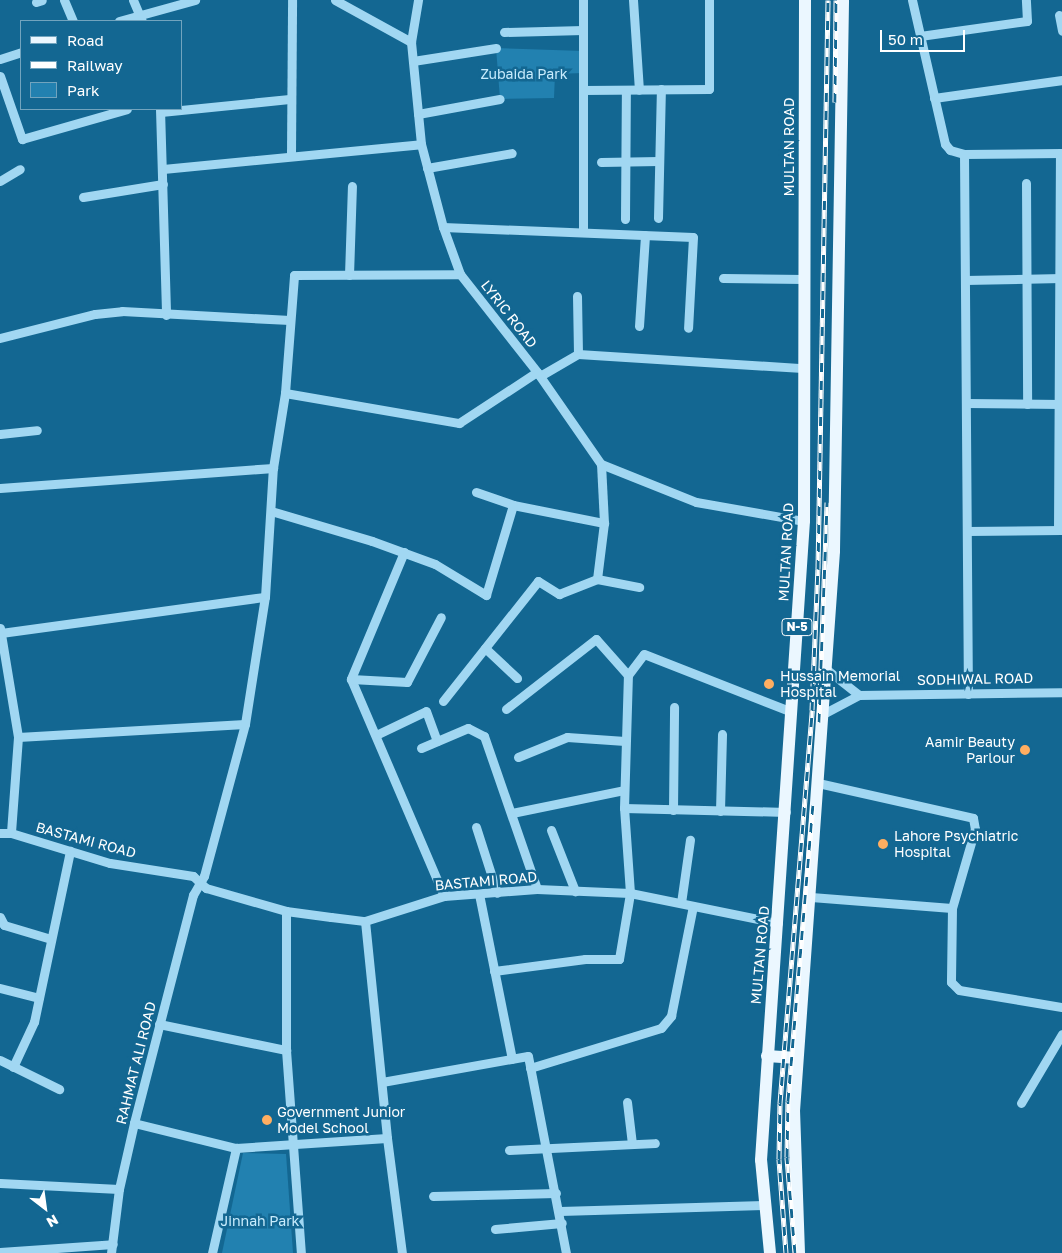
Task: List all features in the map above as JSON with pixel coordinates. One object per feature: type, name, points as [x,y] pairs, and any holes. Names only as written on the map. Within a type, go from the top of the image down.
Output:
[{"type":"main road","name":"MULTAN ROAD","points":[[770,1253],[763,1205],[761,1160],[786,812],[804,522],[805,0]]},
{"type":"main road","name":"N-5","points":[[799,1253],[794,1155],[797,1058],[811,897],[834,551],[843,0]]},
{"type":"main road","points":[[767,1056],[797,1058]]},
{"type":"street","points":[[64,0],[73,20]]},
{"type":"street","points":[[132,0],[141,18]]},
{"type":"street","points":[[126,20],[141,18],[195,0]]},
{"type":"street","points":[[292,0],[289,99],[292,155]]},
{"type":"street","points":[[335,0],[411,42]]},
{"type":"street","name":"LYRIC ROAD","points":[[418,0],[411,42],[421,144],[442,227],[460,274],[538,374],[601,464]]},
{"type":"street","points":[[582,0],[582,232]]},
{"type":"street","points":[[633,0],[639,90]]},
{"type":"street","points":[[582,90],[709,89],[709,0]]},
{"type":"street","points":[[912,0],[945,144],[950,150],[964,154],[1061,153],[1060,530],[967,531]]},
{"type":"street","points":[[920,36],[1027,21],[1026,0]]},
{"type":"street","points":[[1059,15],[1062,31]]},
{"type":"street","points":[[504,32],[582,30]]},
{"type":"street","points":[[413,61],[496,48]]},
{"type":"street","points":[[0,59],[20,52]]},
{"type":"street","points":[[0,76],[22,139],[110,111]]},
{"type":"street","points":[[934,98],[1062,80]]},
{"type":"street","points":[[658,218],[661,89]]},
{"type":"street","points":[[625,219],[626,90]]},
{"type":"street","points":[[182,108],[289,99]]},
{"type":"street","points":[[418,114],[500,99]]},
{"type":"street","points":[[160,110],[166,315]]},
{"type":"street","points":[[163,169],[421,144]]},
{"type":"street","points":[[427,168],[512,153]]},
{"type":"street","points":[[964,154],[968,694]]},
{"type":"street","points":[[601,162],[659,161]]},
{"type":"street","points":[[0,181],[20,169]]},
{"type":"street","points":[[1026,183],[1027,404]]},
{"type":"street","points":[[83,197],[163,184]]},
{"type":"street","points":[[352,186],[349,275],[460,274]]},
{"type":"street","points":[[442,227],[693,237],[688,328]]},
{"type":"street","points":[[639,326],[644,234]]},
{"type":"street","name":"RAHMAT ALI ROAD","points":[[112,1249],[119,1190],[159,1024],[193,895],[204,876],[245,724],[265,597],[274,468],[285,393],[294,275],[349,275]]},
{"type":"street","points":[[723,278],[804,279]]},
{"type":"street","points":[[965,280],[1060,278]]},
{"type":"street","points":[[577,296],[578,354]]},
{"type":"street","points":[[0,338],[95,314],[122,311],[166,315],[290,320]]},
{"type":"street","points":[[285,393],[459,423],[538,374],[578,354],[803,368]]},
{"type":"street","points":[[966,404],[1060,404]]},
{"type":"street","points":[[0,434],[37,430]]},
{"type":"street","points":[[597,579],[604,523],[601,464],[696,502],[804,522]]},
{"type":"street","points":[[0,488],[274,468]]},
{"type":"street","points":[[476,492],[513,505],[604,523]]},
{"type":"street","points":[[271,511],[404,552],[435,564],[486,595],[513,505]]},
{"type":"street","points":[[404,552],[351,679],[444,896]]},
{"type":"street","points":[[443,700],[538,580],[559,594],[597,579],[639,587]]},
{"type":"street","points":[[10,833],[18,737],[0,630],[265,597]]},
{"type":"street","points":[[351,679],[408,682],[441,617]]},
{"type":"street","points":[[506,709],[596,639],[628,675]]},
{"type":"street","points":[[485,648],[517,678]]},
{"type":"street","points":[[494,971],[585,959],[619,959],[630,893],[624,808],[628,675],[644,654],[792,712]]},
{"type":"street","points":[[826,668],[859,695]]},
{"type":"street","name":"SODHIWAL ROAD","points":[[823,714],[859,695],[1062,692]]},
{"type":"street","points":[[673,810],[674,708]]},
{"type":"street","points":[[376,735],[426,711],[437,741]]},
{"type":"street","points":[[18,737],[245,724]]},
{"type":"street","points":[[421,748],[468,728],[484,736],[537,889]]},
{"type":"street","points":[[720,811],[722,734]]},
{"type":"street","points":[[518,757],[567,737],[625,741]]},
{"type":"street","points":[[818,783],[973,818],[975,828],[952,908],[951,982],[959,990],[1062,1007]]},
{"type":"street","points":[[512,813],[624,790]]},
{"type":"street","points":[[624,808],[786,812]]},
{"type":"street","points":[[476,827],[497,893]]},
{"type":"street","points":[[552,830],[575,890]]},
{"type":"street","name":"BASTAMI ROAD","points":[[0,833],[10,833],[110,863],[193,876],[206,888],[286,912],[365,921],[444,896],[537,889],[630,893],[778,923]]},
{"type":"street","points":[[680,903],[690,840]]},
{"type":"street","points":[[14,1067],[34,1022],[70,851]]},
{"type":"street","points":[[479,894],[512,1059]]},
{"type":"street","points":[[811,897],[952,908]]},
{"type":"street","points":[[530,1068],[661,1028],[671,1016],[693,906]]},
{"type":"street","points":[[286,912],[286,1050],[301,1253]]},
{"type":"street","points":[[0,917],[4,925],[51,939]]},
{"type":"street","points":[[365,921],[387,1138],[402,1253]]},
{"type":"street","points":[[0,988],[39,998]]},
{"type":"street","points":[[159,1024],[286,1050]]},
{"type":"street","points":[[1021,1103],[1062,1034]]},
{"type":"street","points":[[382,1082],[528,1056],[560,1211],[566,1253]]},
{"type":"street","points":[[0,1060],[59,1089]]},
{"type":"street","points":[[627,1102],[632,1144]]},
{"type":"street","points":[[134,1123],[236,1148],[387,1138]]},
{"type":"street","points":[[509,1150],[655,1143]]},
{"type":"street","points":[[212,1253],[236,1148]]},
{"type":"street","points":[[0,1183],[119,1190]]},
{"type":"street","points":[[433,1196],[556,1193]]},
{"type":"street","points":[[560,1211],[763,1205]]},
{"type":"street","points":[[495,1229],[562,1223]]},
{"type":"street","points":[[0,1252],[112,1249]]},
{"type":"green space","name":"Zubaida Park","points":[[496,48],[583,51],[583,73],[555,74],[554,98],[500,99]]},
{"type":"green space","name":"Jinnah Park","points":[[243,1153],[286,1154],[293,1253],[222,1253]]},
{"type":"railway","points":[[786,1253],[779,1159],[780,1103],[812,710],[818,569],[828,0]]},
{"type":"railway","points":[[835,102],[836,0]]},
{"type":"railway","points":[[819,722],[827,502]]},
{"type":"railway","points":[[795,1253],[787,1157],[788,1101],[813,805]]},
{"type":"place","name":"Hussain Memorial Hospital","points":[[769,684]]},
{"type":"place","name":"Aamir Beauty Parlour","points":[[1025,750]]},
{"type":"place","name":"Lahore Psychiatric Hospital","points":[[883,844]]},
{"type":"place","name":"Government Junior Model School","points":[[267,1120]]}]
